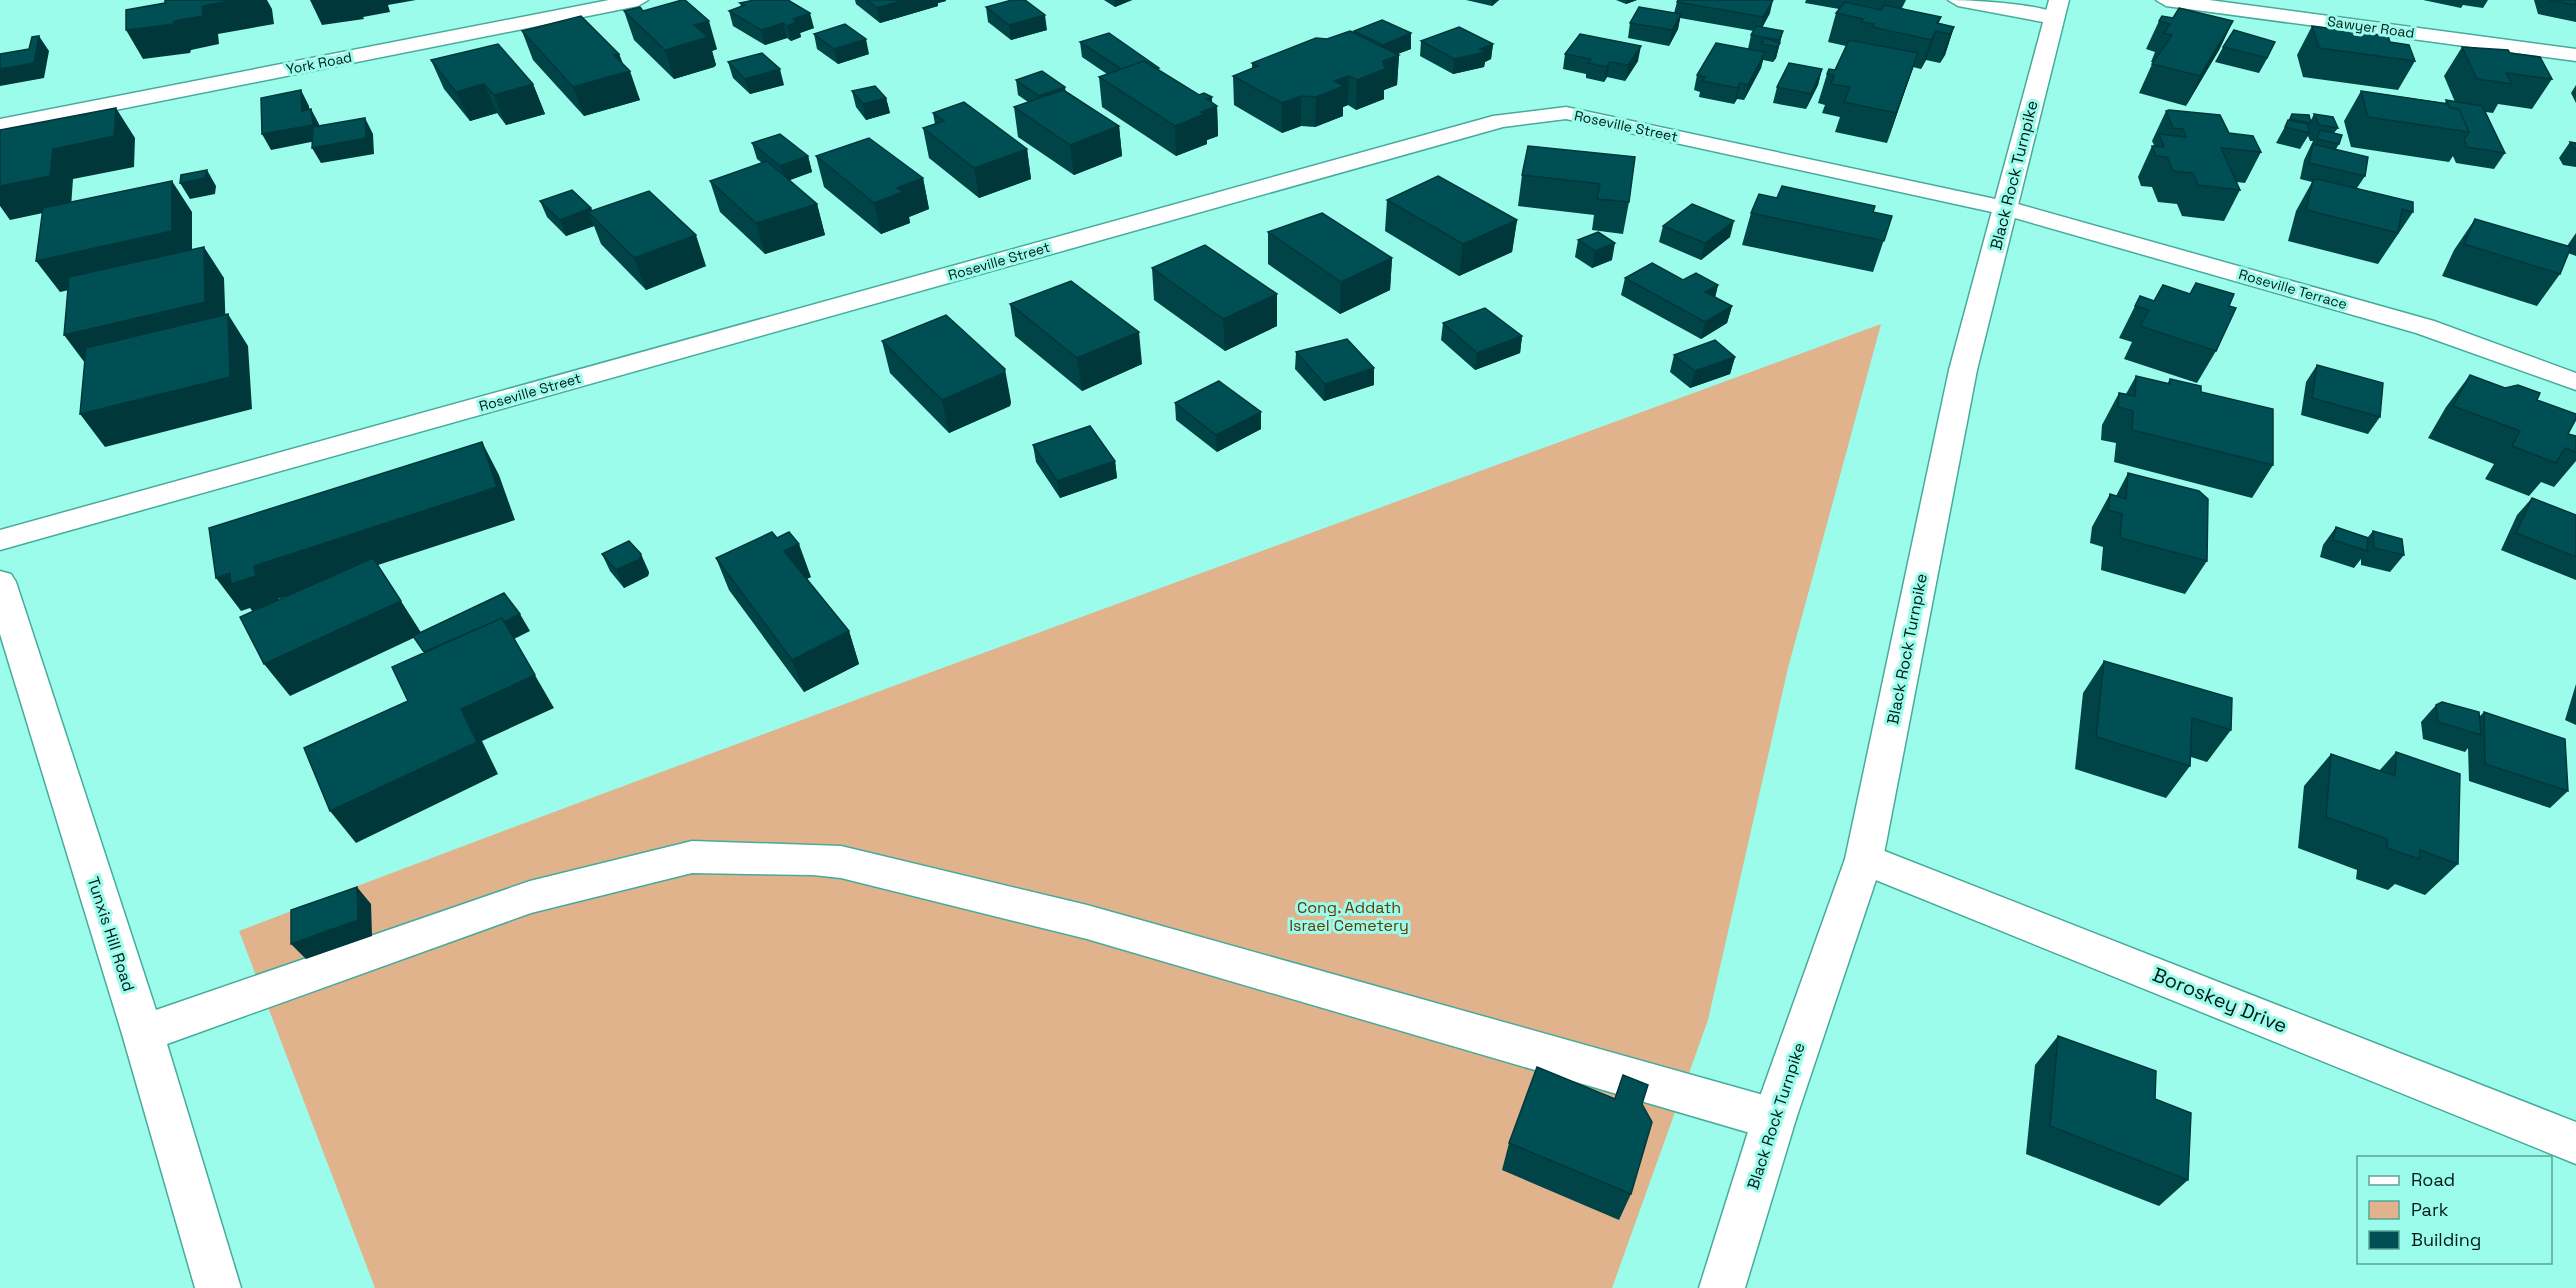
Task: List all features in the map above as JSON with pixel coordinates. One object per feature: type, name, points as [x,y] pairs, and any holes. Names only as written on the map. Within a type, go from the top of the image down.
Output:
[{"type":"street","name":"York Road","points":[[0,126],[638,0]]},
{"type":"street","points":[[1959,0],[2056,9]]},
{"type":"street","name":"Sawyer Road","points":[[2166,0],[2576,55]]},
{"type":"street","name":"Black Rock Turnpike","points":[[1722,1288],[1774,1119],[1864,859],[1964,370],[2056,9]]},
{"type":"street","name":"Roseville Street","points":[[0,540],[1501,121],[1566,113],[2006,208]]},
{"type":"street","name":"Roseville Terrace","points":[[2006,208],[2426,327],[2576,382]]},
{"type":"street","name":"Tunxis Hill Road","points":[[0,582],[143,1035],[218,1288]]},
{"type":"street","points":[[143,1035],[530,897],[692,857],[813,859],[841,862],[1087,922],[1774,1119]]},
{"type":"street","name":"Boroskey Drive","points":[[1864,859],[2576,1143]]},
{"type":"green space","name":"Cong. Addath Israel Cemetery","points":[[1881,324],[1788,668],[1708,1020],[1612,1288],[375,1288],[239,931],[854,701]]},
{"type":"building","points":[[165,0],[234,0],[202,6],[203,16],[174,21],[174,24],[126,30],[126,10],[165,3]]},
{"type":"building","points":[[685,0],[709,21],[694,25],[707,36],[665,50],[624,11],[640,7],[643,11]]},
{"type":"building","points":[[754,0],[788,0],[810,13],[793,19],[797,22],[787,26],[783,23],[761,30],[729,11],[745,5],[740,3]]},
{"type":"building","points":[[867,0],[904,0],[877,8]]},
{"type":"building","points":[[1012,0],[1025,0],[1045,15],[1009,25],[986,7]]},
{"type":"building","points":[[1678,0],[1773,0],[1763,17],[1677,2]]},
{"type":"building","points":[[2549,0],[2576,0],[2576,5]]},
{"type":"building","points":[[1845,2],[1881,10],[1884,5],[1941,17],[1937,23],[1954,27],[1950,34],[1936,31],[1931,40],[1872,27],[1874,24],[1861,22],[1863,19],[1836,13]]},
{"type":"building","points":[[1639,7],[1681,14],[1672,30],[1630,23]]},
{"type":"building","points":[[2179,8],[2233,21],[2200,76],[2152,64],[2172,35],[2164,33],[2170,24],[2159,21],[2162,16],[2173,18]]},
{"type":"building","points":[[581,16],[619,54],[614,55],[630,71],[573,87],[522,31]]},
{"type":"building","points":[[1382,20],[1411,33],[1383,45],[1354,31]]},
{"type":"building","points":[[845,24],[866,39],[834,49],[814,34]]},
{"type":"building","points":[[1756,26],[1783,31],[1779,40],[1751,35]]},
{"type":"building","points":[[2312,26],[2388,36],[2390,42],[2409,45],[2415,61],[2319,48]]},
{"type":"building","points":[[1459,27],[1493,44],[1480,49],[1486,52],[1454,59],[1421,41]]},
{"type":"building","points":[[2234,30],[2275,42],[2267,58],[2223,47]]},
{"type":"building","points":[[1350,31],[1399,55],[1383,61],[1385,69],[1357,80],[1349,76],[1334,81],[1344,86],[1316,97],[1301,96],[1282,103],[1233,76],[1258,66],[1252,63],[1316,38],[1327,39]]},
{"type":"building","points":[[1109,33],[1159,68],[1156,69],[1144,61],[1121,69],[1080,42]]},
{"type":"building","points":[[1580,34],[1641,46],[1628,65],[1610,62],[1606,67],[1588,63],[1591,59],[1565,54]]},
{"type":"building","points":[[39,36],[34,63],[0,69],[0,54],[29,49],[32,37]]},
{"type":"building","points":[[1765,38],[1780,43],[1777,47],[1761,44]]},
{"type":"building","points":[[1849,40],[1918,53],[1896,113],[1844,102],[1850,87],[1831,84],[1834,75],[1827,74],[1829,69],[1835,70]]},
{"type":"building","points":[[1716,43],[1765,52],[1748,85],[1740,83],[1738,88],[1702,81],[1705,77],[1697,75]]},
{"type":"building","points":[[498,44],[533,84],[494,95],[484,84],[456,92],[431,60]]},
{"type":"building","points":[[2462,47],[2508,50],[2510,53],[2540,57],[2552,79],[2506,73],[2512,84],[2477,79]]},
{"type":"building","points":[[762,53],[780,69],[745,79],[728,62]]},
{"type":"building","points":[[1144,61],[1199,95],[1204,93],[1212,97],[1207,99],[1217,106],[1201,112],[1205,114],[1175,126],[1099,77]]},
{"type":"building","points":[[1789,63],[1822,69],[1811,94],[1777,87]]},
{"type":"building","points":[[1042,71],[1065,87],[1039,96],[1016,80]]},
{"type":"building","points":[[875,86],[886,98],[863,104],[852,91]]},
{"type":"building","points":[[301,90],[302,111],[311,109],[313,125],[262,134],[261,98]]},
{"type":"building","points":[[1063,90],[1119,126],[1070,145],[1014,107]]},
{"type":"building","points":[[2361,91],[2448,104],[2450,108],[2459,109],[2469,132],[2368,117]]},
{"type":"building","points":[[2446,100],[2482,106],[2505,153],[2467,147],[2464,140],[2469,132],[2459,109],[2450,108]]},
{"type":"building","points":[[964,102],[1027,149],[974,168],[923,128],[944,121],[933,113]]},
{"type":"building","points":[[116,108],[114,136],[53,149],[50,176],[0,186],[0,130]]},
{"type":"building","points":[[2166,111],[2220,115],[2229,133],[2253,136],[2261,152],[2221,148],[2240,190],[2198,185],[2193,173],[2173,171],[2167,157],[2156,156],[2152,146],[2164,147],[2159,134],[2186,137],[2183,129],[2173,128]]},
{"type":"building","points":[[2292,114],[2309,115],[2311,123],[2290,119]]},
{"type":"building","points":[[2314,114],[2333,117],[2338,128],[2319,125]]},
{"type":"building","points":[[365,118],[366,138],[312,148],[313,127]]},
{"type":"building","points":[[2288,120],[2308,124],[2309,133],[2285,127]]},
{"type":"building","points":[[2320,130],[2342,135],[2339,144],[2317,139]]},
{"type":"building","points":[[780,134],[808,156],[780,166],[752,143]]},
{"type":"building","points":[[869,138],[923,178],[897,188],[903,192],[874,203],[816,156]]},
{"type":"building","points":[[2570,142],[2576,143],[2576,149],[2574,149]]},
{"type":"building","points":[[2313,144],[2368,157],[2365,176],[2309,163]]},
{"type":"building","points":[[1528,146],[1635,157],[1629,202],[1597,199],[1600,184],[1522,175]]},
{"type":"building","points":[[767,161],[817,204],[756,223],[710,181]]},
{"type":"building","points":[[207,170],[205,178],[180,183],[181,175]]},
{"type":"building","points":[[1438,176],[1517,220],[1463,244],[1387,200]]},
{"type":"building","points":[[2317,179],[2413,202],[2413,212],[2402,209],[2398,233],[2306,210],[2313,180]]},
{"type":"building","points":[[172,181],[172,231],[36,261],[43,208]]},
{"type":"building","points":[[1782,186],[1875,206],[1873,212],[1892,216],[1884,241],[1751,213],[1759,194],[1777,198]]},
{"type":"building","points":[[572,190],[591,208],[560,220],[540,201]]},
{"type":"building","points":[[649,191],[696,235],[634,258],[588,212]]},
{"type":"building","points":[[1692,204],[1734,221],[1705,243],[1663,226]]},
{"type":"building","points":[[1322,213],[1392,258],[1341,282],[1268,232]]},
{"type":"building","points":[[2475,219],[2571,247],[2560,274],[2464,244]]},
{"type":"building","points":[[1598,232],[1615,243],[1595,251],[1578,240]]},
{"type":"building","points":[[1205,245],[1277,294],[1223,319],[1152,268]]},
{"type":"building","points":[[204,247],[205,302],[64,335],[69,277]]},
{"type":"building","points":[[1652,263],[1683,280],[1696,273],[1718,285],[1705,292],[1732,306],[1705,322],[1625,278]]},
{"type":"building","points":[[1071,281],[1139,332],[1077,358],[1010,304]]},
{"type":"building","points":[[2196,283],[2234,294],[2229,306],[2236,308],[2216,351],[2140,326],[2149,310],[2135,306],[2140,296],[2154,301],[2163,285],[2190,294]]},
{"type":"building","points":[[1485,308],[1522,336],[1477,353],[1443,323]]},
{"type":"building","points":[[228,314],[230,377],[80,414],[86,348]]},
{"type":"building","points":[[946,315],[1005,369],[1004,373],[942,400],[882,341]]},
{"type":"building","points":[[1347,339],[1374,368],[1325,384],[1296,352]]},
{"type":"building","points":[[1715,340],[1735,357],[1695,371],[1674,355]]},
{"type":"building","points":[[2317,365],[2383,383],[2380,417],[2312,398]]},
{"type":"building","points":[[2470,375],[2505,388],[2518,385],[2540,393],[2537,400],[2576,414],[2576,419],[2568,434],[2576,436],[2576,452],[2565,448],[2556,463],[2512,446],[2520,431],[2453,406]]},
{"type":"building","points":[[2136,376],[2170,384],[2170,379],[2201,386],[2201,392],[2273,409],[2273,465],[2132,430],[2133,411],[2118,407],[2119,393],[2135,396]]},
{"type":"building","points":[[1219,381],[1261,412],[1216,435],[1175,403]]},
{"type":"building","points":[[1090,426],[1115,461],[1057,481],[1033,445]]},
{"type":"building","points":[[482,442],[497,487],[254,566],[256,576],[231,584],[230,573],[216,578],[209,528]]},
{"type":"building","points":[[2128,473],[2199,491],[2208,499],[2207,561],[2120,538],[2122,514],[2108,510],[2110,494],[2126,499]]},
{"type":"building","points":[[2532,498],[2576,515],[2576,557],[2516,533]]},
{"type":"building","points":[[2336,527],[2368,538],[2367,551],[2333,540]]},
{"type":"building","points":[[2373,531],[2402,539],[2404,555],[2374,548]]},
{"type":"building","points":[[772,532],[777,538],[789,532],[799,544],[784,551],[849,631],[792,660],[716,558]]},
{"type":"building","points":[[629,541],[641,554],[640,559],[616,570],[602,554]]},
{"type":"building","points":[[373,558],[401,601],[264,664],[240,617]]},
{"type":"building","points":[[504,593],[520,614],[504,622],[502,618],[424,652],[413,636]]},
{"type":"building","points":[[502,618],[535,675],[461,709],[477,742],[330,811],[304,748],[408,701],[392,667]]},
{"type":"building","points":[[2104,661],[2232,698],[2231,730],[2192,718],[2190,766],[2096,737]]},
{"type":"building","points":[[2442,702],[2479,712],[2481,735],[2438,722],[2436,705]]},
{"type":"building","points":[[2484,712],[2565,739],[2568,791],[2485,764]]},
{"type":"building","points":[[2396,752],[2460,774],[2458,864],[2420,850],[2419,859],[2387,848],[2387,839],[2326,817],[2331,754],[2395,776]]},
{"type":"building","points":[[357,887],[358,920],[291,944],[291,910]]},
{"type":"building","points":[[2058,1036],[2156,1071],[2155,1099],[2191,1113],[2188,1180],[2050,1126]]},
{"type":"building","points":[[1537,1067],[1615,1099],[1623,1075],[1648,1085],[1642,1104],[1652,1122],[1631,1194],[1509,1143]]}]
